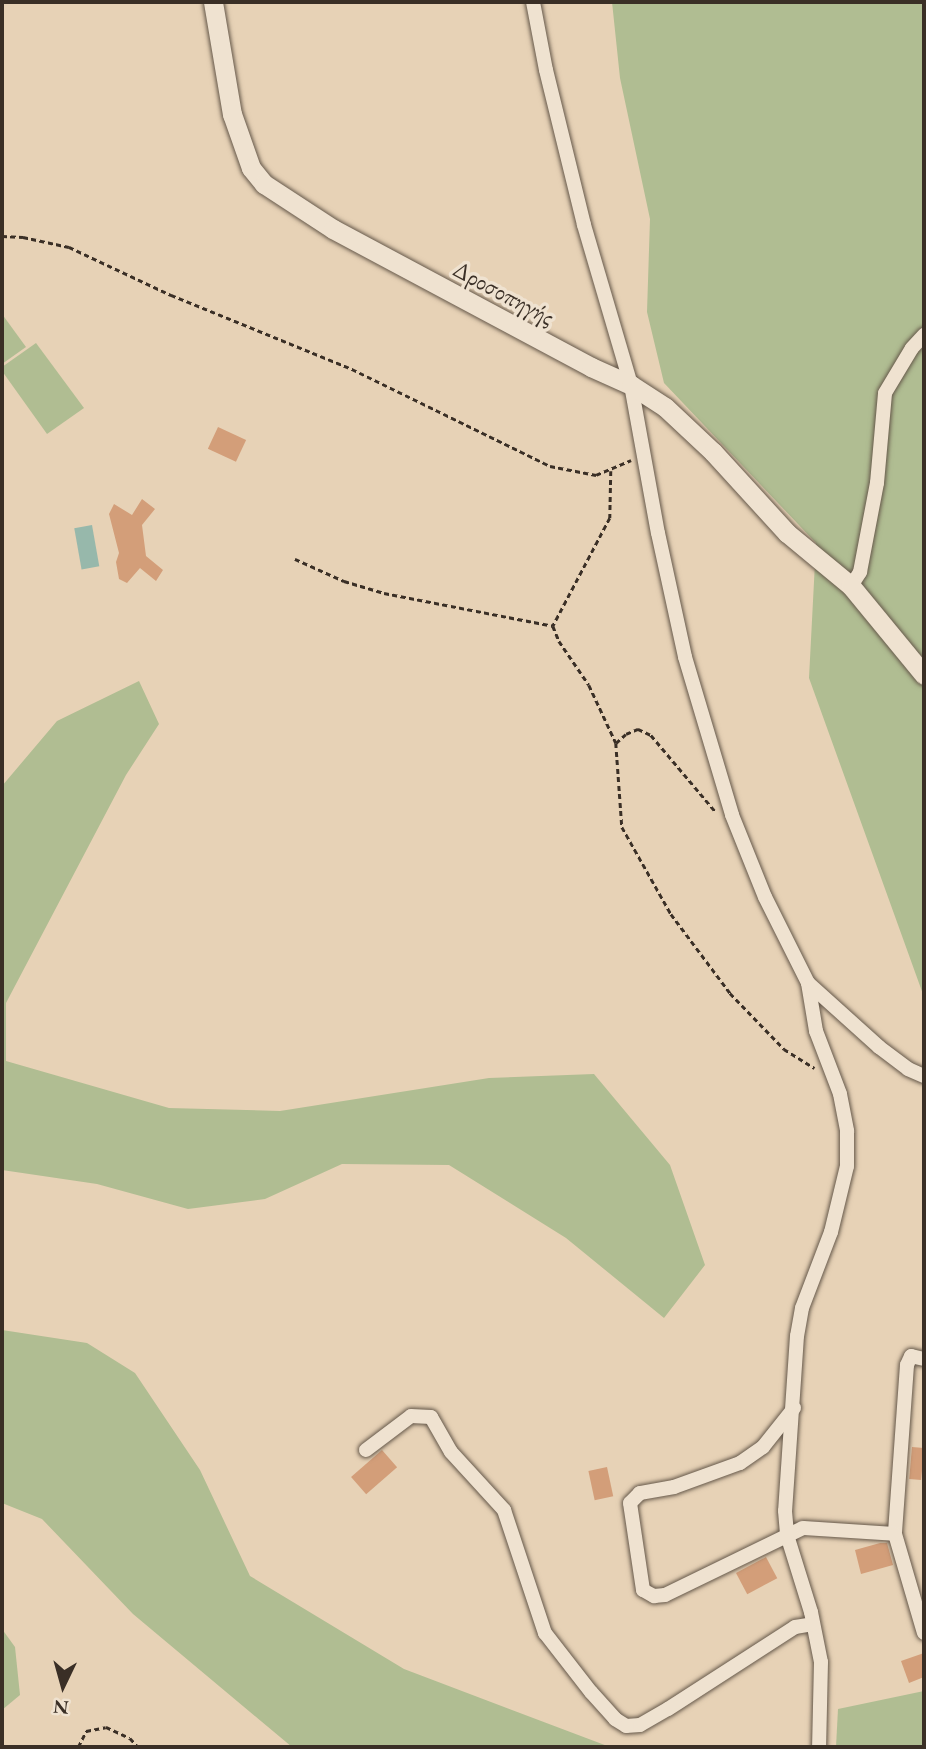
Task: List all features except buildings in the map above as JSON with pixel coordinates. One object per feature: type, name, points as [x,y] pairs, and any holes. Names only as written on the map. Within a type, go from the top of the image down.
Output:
[{"type":"street","name":"Δροσοπηγής","points":[[213,2],[232,114],[251,168],[264,184],[333,229],[591,367],[631,384],[665,407],[713,452],[787,534],[852,586],[924,675]]},
{"type":"street","points":[[533,2],[545,70],[584,225],[631,384],[642,453],[685,657],[732,815],[765,897],[808,984],[816,1031],[834,1076],[847,1131],[847,1166],[831,1232],[802,1308],[785,1510],[787,1535],[821,1662],[819,1747]]},
{"type":"street","points":[[852,586],[860,572],[877,483],[885,393],[912,348],[924,335]]},
{"type":"street","points":[[808,984],[879,1047],[908,1069],[924,1076]]},
{"type":"street","points":[[924,1359],[911,1356],[907,1365],[895,1534],[920,1604],[924,1633]]},
{"type":"street","points":[[794,1408],[762,1447],[740,1463],[674,1487],[639,1493],[630,1503],[643,1590],[654,1595],[665,1595],[803,1528],[895,1534]]},
{"type":"street","points":[[366,1450],[411,1416],[431,1417],[451,1452],[505,1510],[545,1633],[591,1692],[615,1719],[626,1726],[640,1724],[668,1709],[795,1627],[813,1624]]},
{"type":"path","points":[[2,236],[23,237],[69,247],[171,295],[352,369],[550,466],[596,475],[611,471],[642,453]]},
{"type":"path","points":[[611,471],[610,518],[553,626],[559,641],[589,685],[616,743],[622,827],[671,914],[730,993],[784,1049],[807,1065],[834,1076]]},
{"type":"path","points":[[295,559],[344,582],[384,593],[553,626]]},
{"type":"path","points":[[616,743],[626,733],[638,729],[651,735],[718,813]]},
{"type":"path","points":[[78,1747],[86,1731],[106,1727],[130,1738],[138,1747]]},
{"type":"green space","points":[[612,2],[924,2],[924,997],[809,678],[816,543],[664,383],[647,312],[650,219],[620,78]]},
{"type":"green space","points":[[2,314],[26,347],[2,364]]},
{"type":"green space","points":[[36,343],[84,408],[47,434],[2,371],[2,367]]},
{"type":"green space","points":[[139,681],[159,724],[126,775],[6,1003],[6,1061],[169,1108],[280,1111],[489,1078],[594,1074],[670,1165],[705,1265],[664,1318],[566,1238],[449,1165],[342,1164],[265,1199],[188,1209],[97,1184],[2,1170],[2,786],[57,721]]},
{"type":"green space","points":[[2,1330],[87,1343],[135,1373],[200,1470],[250,1576],[404,1669],[610,1747],[292,1747],[133,1614],[42,1519],[2,1503]]},
{"type":"green space","points":[[2,1629],[15,1647],[20,1695],[2,1710]]},
{"type":"green space","points":[[924,1691],[924,1747],[836,1747],[838,1709]]},
{"type":"shaded area","points":[[92,525],[99,566],[82,569],[74,528]]}]
